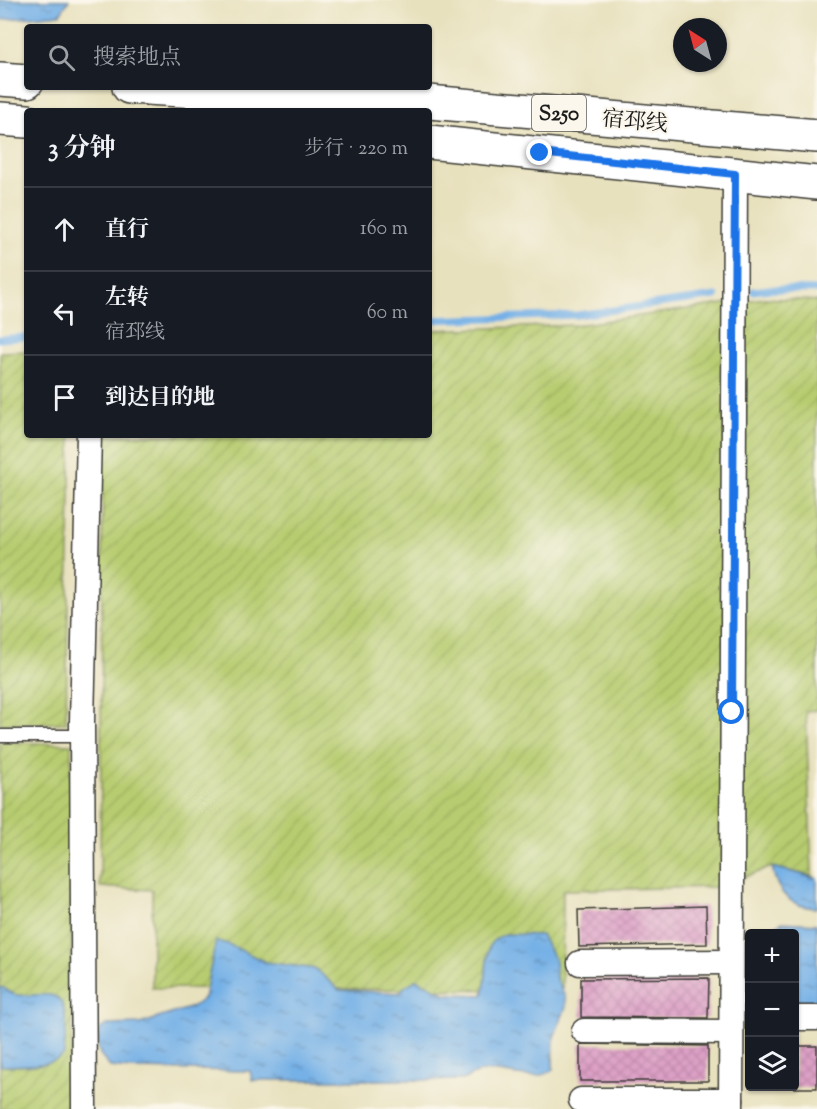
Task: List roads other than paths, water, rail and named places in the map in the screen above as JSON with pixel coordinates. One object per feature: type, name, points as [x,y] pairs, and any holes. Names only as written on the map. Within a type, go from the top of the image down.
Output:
[{"type":"main road","points":[[0,79],[24,81]]},
{"type":"main road","name":"宿邳线","points":[[159,90],[300,104],[395,99],[817,136]]},
{"type":"main road","points":[[0,119],[24,121]]},
{"type":"main road","name":"宿邳线","points":[[432,142],[817,183]]},
{"type":"street","points":[[581,1100],[731,1105],[737,1023],[730,962],[735,174]]},
{"type":"street","points":[[84,1109],[82,736],[89,438]]},
{"type":"street","points":[[580,963],[730,962]]},
{"type":"street","points":[[799,1018],[817,1018]]},
{"type":"street","points":[[584,1031],[737,1023]]},
{"type":"lane","points":[[0,736],[82,736]]},
{"type":"water","points":[[0,0],[69,0],[60,14],[0,20]]},
{"type":"water","points":[[772,867],[817,878],[817,908],[799,905],[786,897],[777,884]]},
{"type":"water","points":[[782,922],[817,924],[817,1001],[799,1001],[799,929],[771,929]]},
{"type":"water","points":[[504,934],[541,935],[555,960],[556,978],[565,997],[566,1007],[554,1037],[553,1069],[545,1074],[527,1076],[488,1071],[462,1080],[252,1080],[250,1071],[110,1067],[102,1058],[99,1050],[100,1029],[107,1025],[140,1024],[192,1007],[204,998],[216,941],[228,944],[266,962],[316,969],[339,990],[400,993],[404,987],[417,979],[446,994],[483,995],[490,946],[493,941]]},
{"type":"water","points":[[0,987],[17,995],[50,995],[57,998],[62,1004],[66,1020],[64,1055],[42,1064],[0,1066]]},
{"type":"waterway","points":[[753,291],[817,290]]},
{"type":"waterway","points":[[432,320],[577,315],[716,296]]},
{"type":"waterway","points":[[0,339],[24,337]]}]
